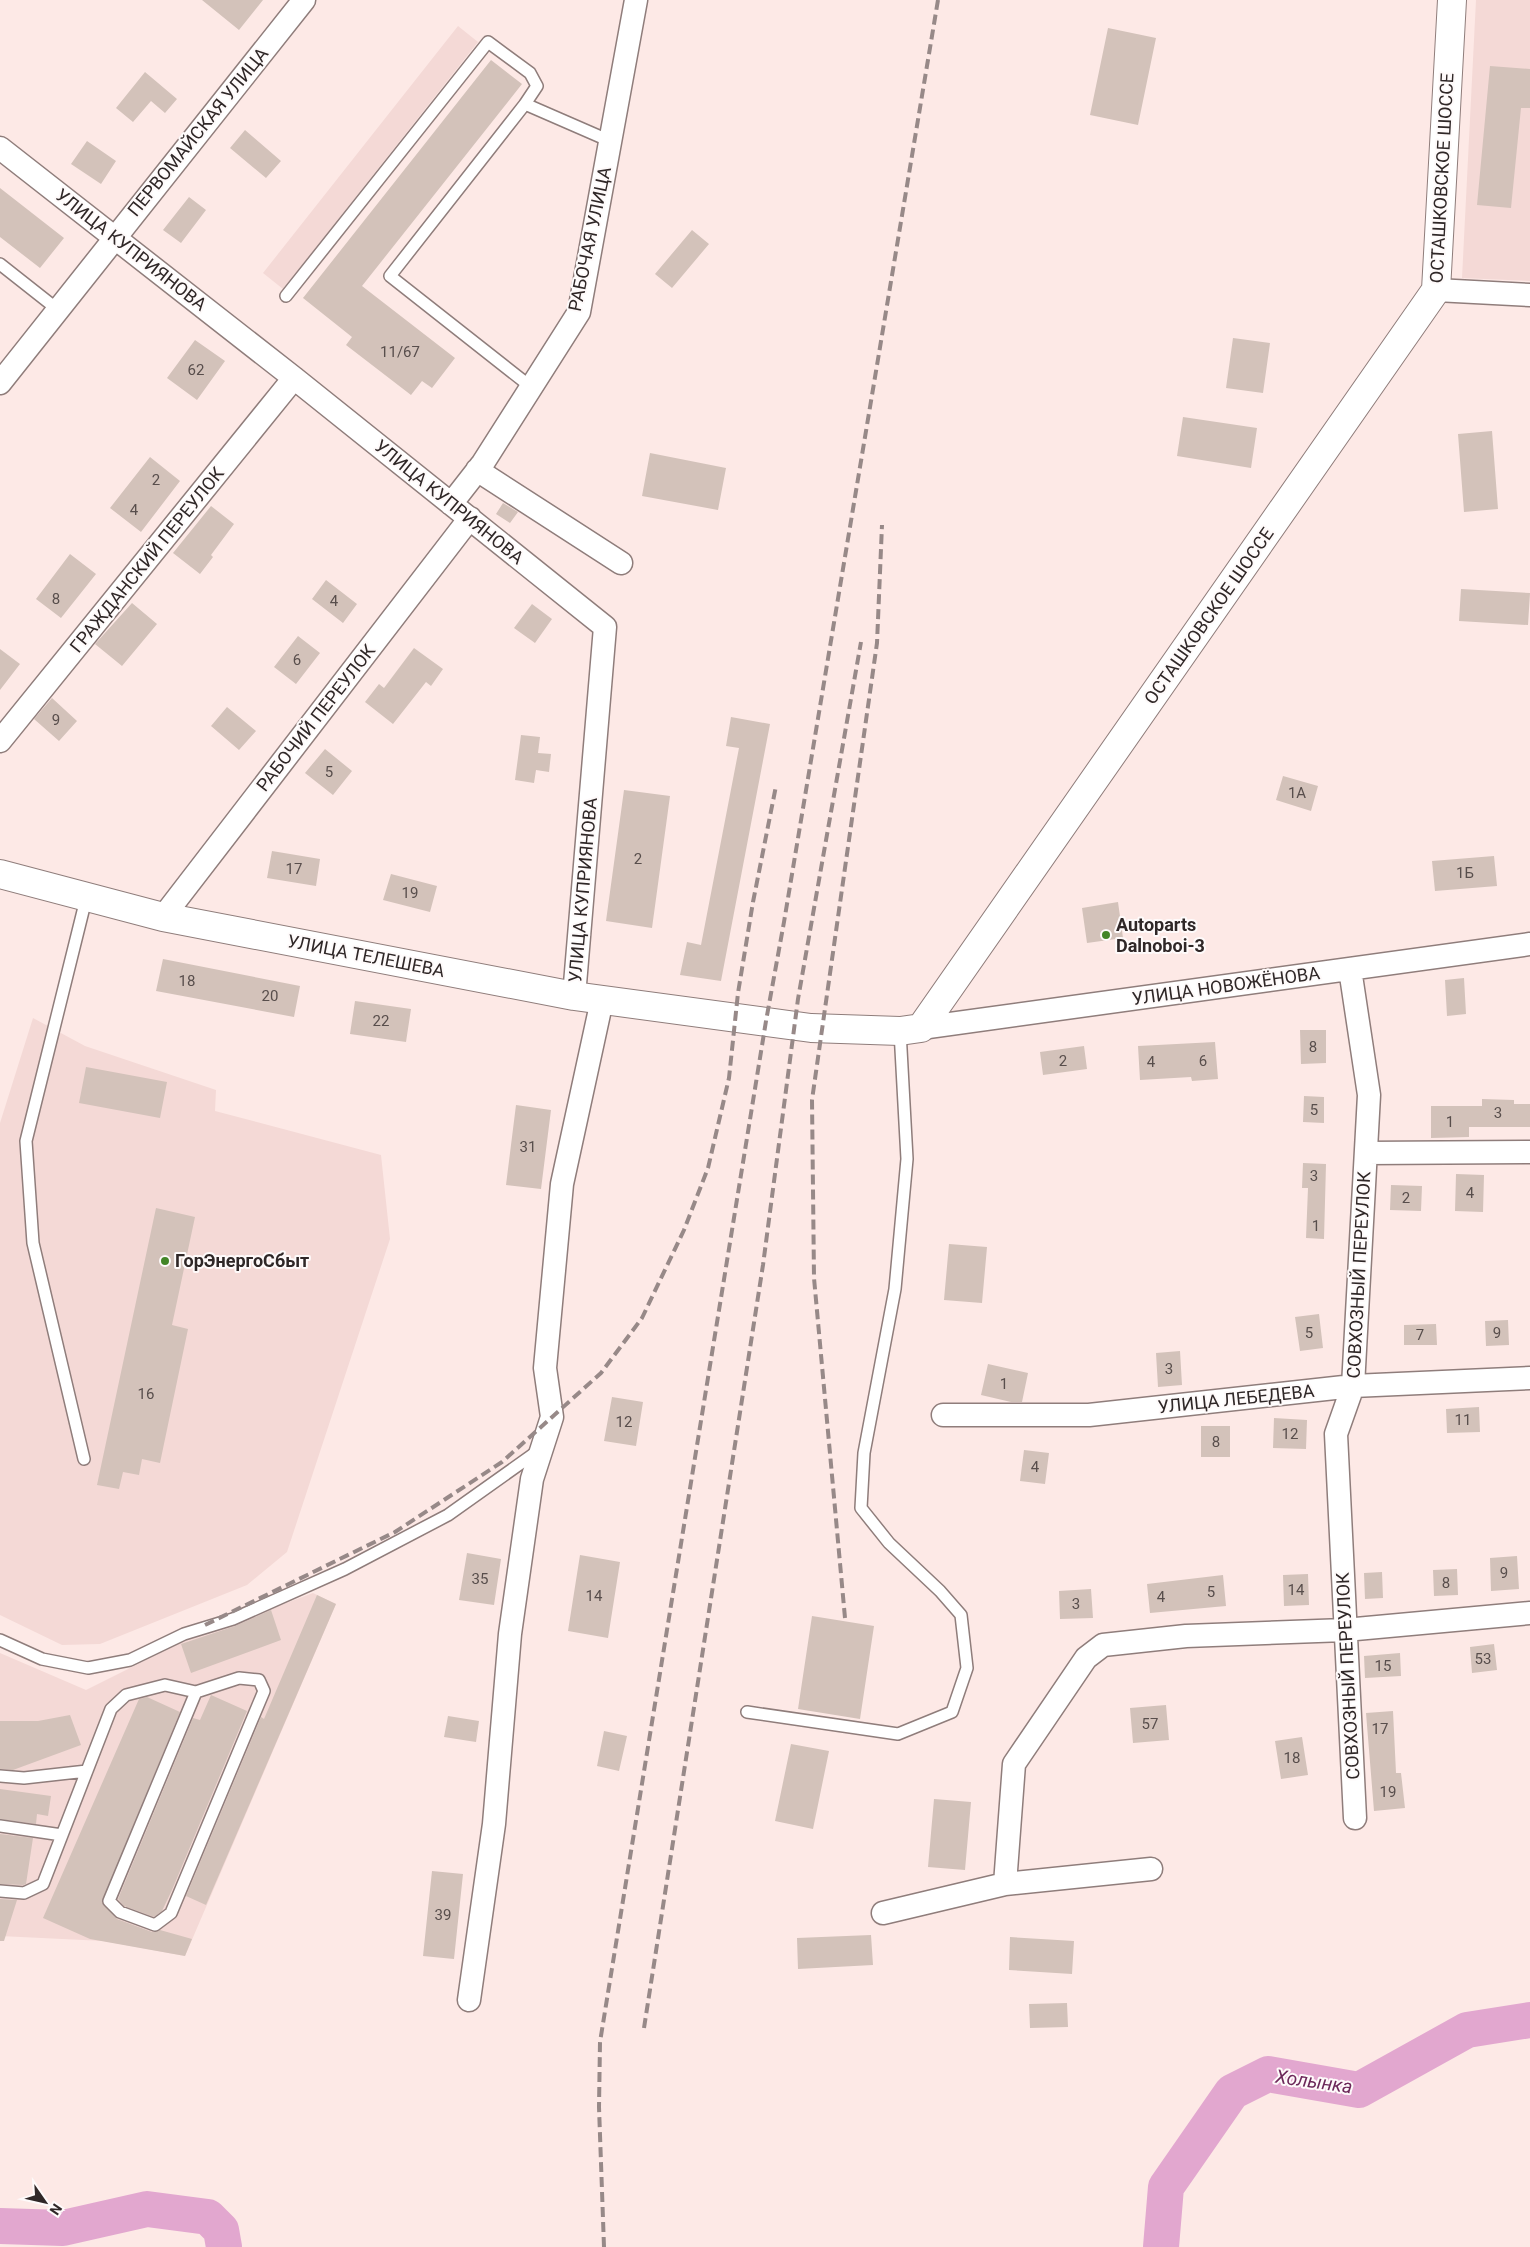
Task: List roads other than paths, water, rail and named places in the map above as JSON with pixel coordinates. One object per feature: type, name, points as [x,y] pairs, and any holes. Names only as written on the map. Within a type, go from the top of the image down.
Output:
[{"type":"street","name":"ПЕРВОМАЙСКАЯ УЛИЦА","points":[[0,383],[304,0]]},
{"type":"street","name":"РАБОЧАЯ УЛИЦА","points":[[452,504],[477,470],[579,312],[636,0]]},
{"type":"street","name":"ОСТАШКОВСКОЕ ШОССЕ","points":[[911,1030],[1436,290],[1452,0]]},
{"type":"street","name":"УЛИЦА КУПРИЯНОВА","points":[[0,148],[294,378],[605,627],[574,996]]},
{"type":"street","points":[[1436,290],[1530,295]]},
{"type":"street","name":"ГРАЖДАНСКИЙ ПЕРЕУЛОК","points":[[0,741],[294,378]]},
{"type":"street","points":[[477,470],[621,563]]},
{"type":"street","name":"РАБОЧИЙ ПЕРЕУЛОК","points":[[163,917],[470,518]]},
{"type":"street","name":"УЛИЦА ТЕЛЕШЕВА","points":[[0,874],[163,917],[574,996],[736,1020],[811,1028],[911,1030]]},
{"type":"street","name":"УЛИЦА НОВОЖЁНОВА","points":[[911,1030],[1530,944]]},
{"type":"street","name":"СОВХОЗНЫЙ ПЕРЕУЛОК","points":[[1350,969],[1369,1095],[1353,1386],[1336,1434],[1355,1818]]},
{"type":"street","points":[[469,2000],[494,1824],[510,1634],[532,1479],[552,1417],[545,1368],[562,1184],[602,1000]]},
{"type":"street","points":[[1366,1153],[1530,1152]]},
{"type":"street","name":"УЛИЦА ЛЕБЕДЕВА","points":[[942,1415],[1089,1415],[1353,1386],[1530,1378]]},
{"type":"street","points":[[1005,1884],[1014,1764],[1086,1658],[1102,1644],[1186,1636],[1345,1630],[1530,1613]]},
{"type":"street","points":[[884,1913],[1005,1884],[1152,1868]]},
{"type":"lane","points":[[286,296],[488,42],[530,73],[537,86],[525,104],[390,276],[531,387]]},
{"type":"lane","points":[[525,104],[610,141]]},
{"type":"lane","points":[[0,264],[57,309]]},
{"type":"lane","points":[[84,1459],[33,1243],[26,1141],[86,898]]},
{"type":"lane","points":[[747,1712],[898,1734],[952,1712],[967,1668],[960,1616],[940,1591],[889,1543],[861,1508],[864,1453],[895,1289],[907,1159],[911,1030]]},
{"type":"lane","points":[[0,1640],[42,1659],[88,1668],[130,1660],[184,1634],[233,1619],[345,1569],[448,1515],[542,1448]]},
{"type":"lane","points":[[0,1891],[24,1893],[43,1884],[111,1709],[126,1695],[165,1685],[196,1692],[239,1678],[259,1680],[264,1691],[171,1913],[155,1925],[120,1912],[109,1901],[196,1692]]},
{"type":"lane","points":[[0,1776],[24,1778],[87,1771]]},
{"type":"lane","points":[[0,1826],[62,1835]]},
{"type":"waterway","name":"Холынка","points":[[1161,2247],[1166,2187],[1232,2092],[1268,2074],[1359,2090],[1467,2030],[1530,2020]]},
{"type":"waterway","name":"Холынка","points":[[0,2226],[63,2228],[147,2209],[208,2217],[221,2230],[224,2247]]},
{"type":"railway","points":[[604,2247],[599,2107],[600,2042],[766,1021],[938,0]]},
{"type":"railway","points":[[845,1618],[814,1278],[812,1100],[877,643],[882,525]]},
{"type":"railway","points":[[644,2028],[763,1265],[798,999],[861,642]]},
{"type":"railway","points":[[205,1625],[395,1532],[502,1462],[601,1373],[642,1318],[684,1230],[708,1168],[729,1078],[738,993],[753,902],[776,786]]},
{"type":"place","name":"Autoparts Dalnoboi-3","points":[[1106,935]]},
{"type":"place","name":"ГорЭнергоСбыт","points":[[165,1261]]}]
